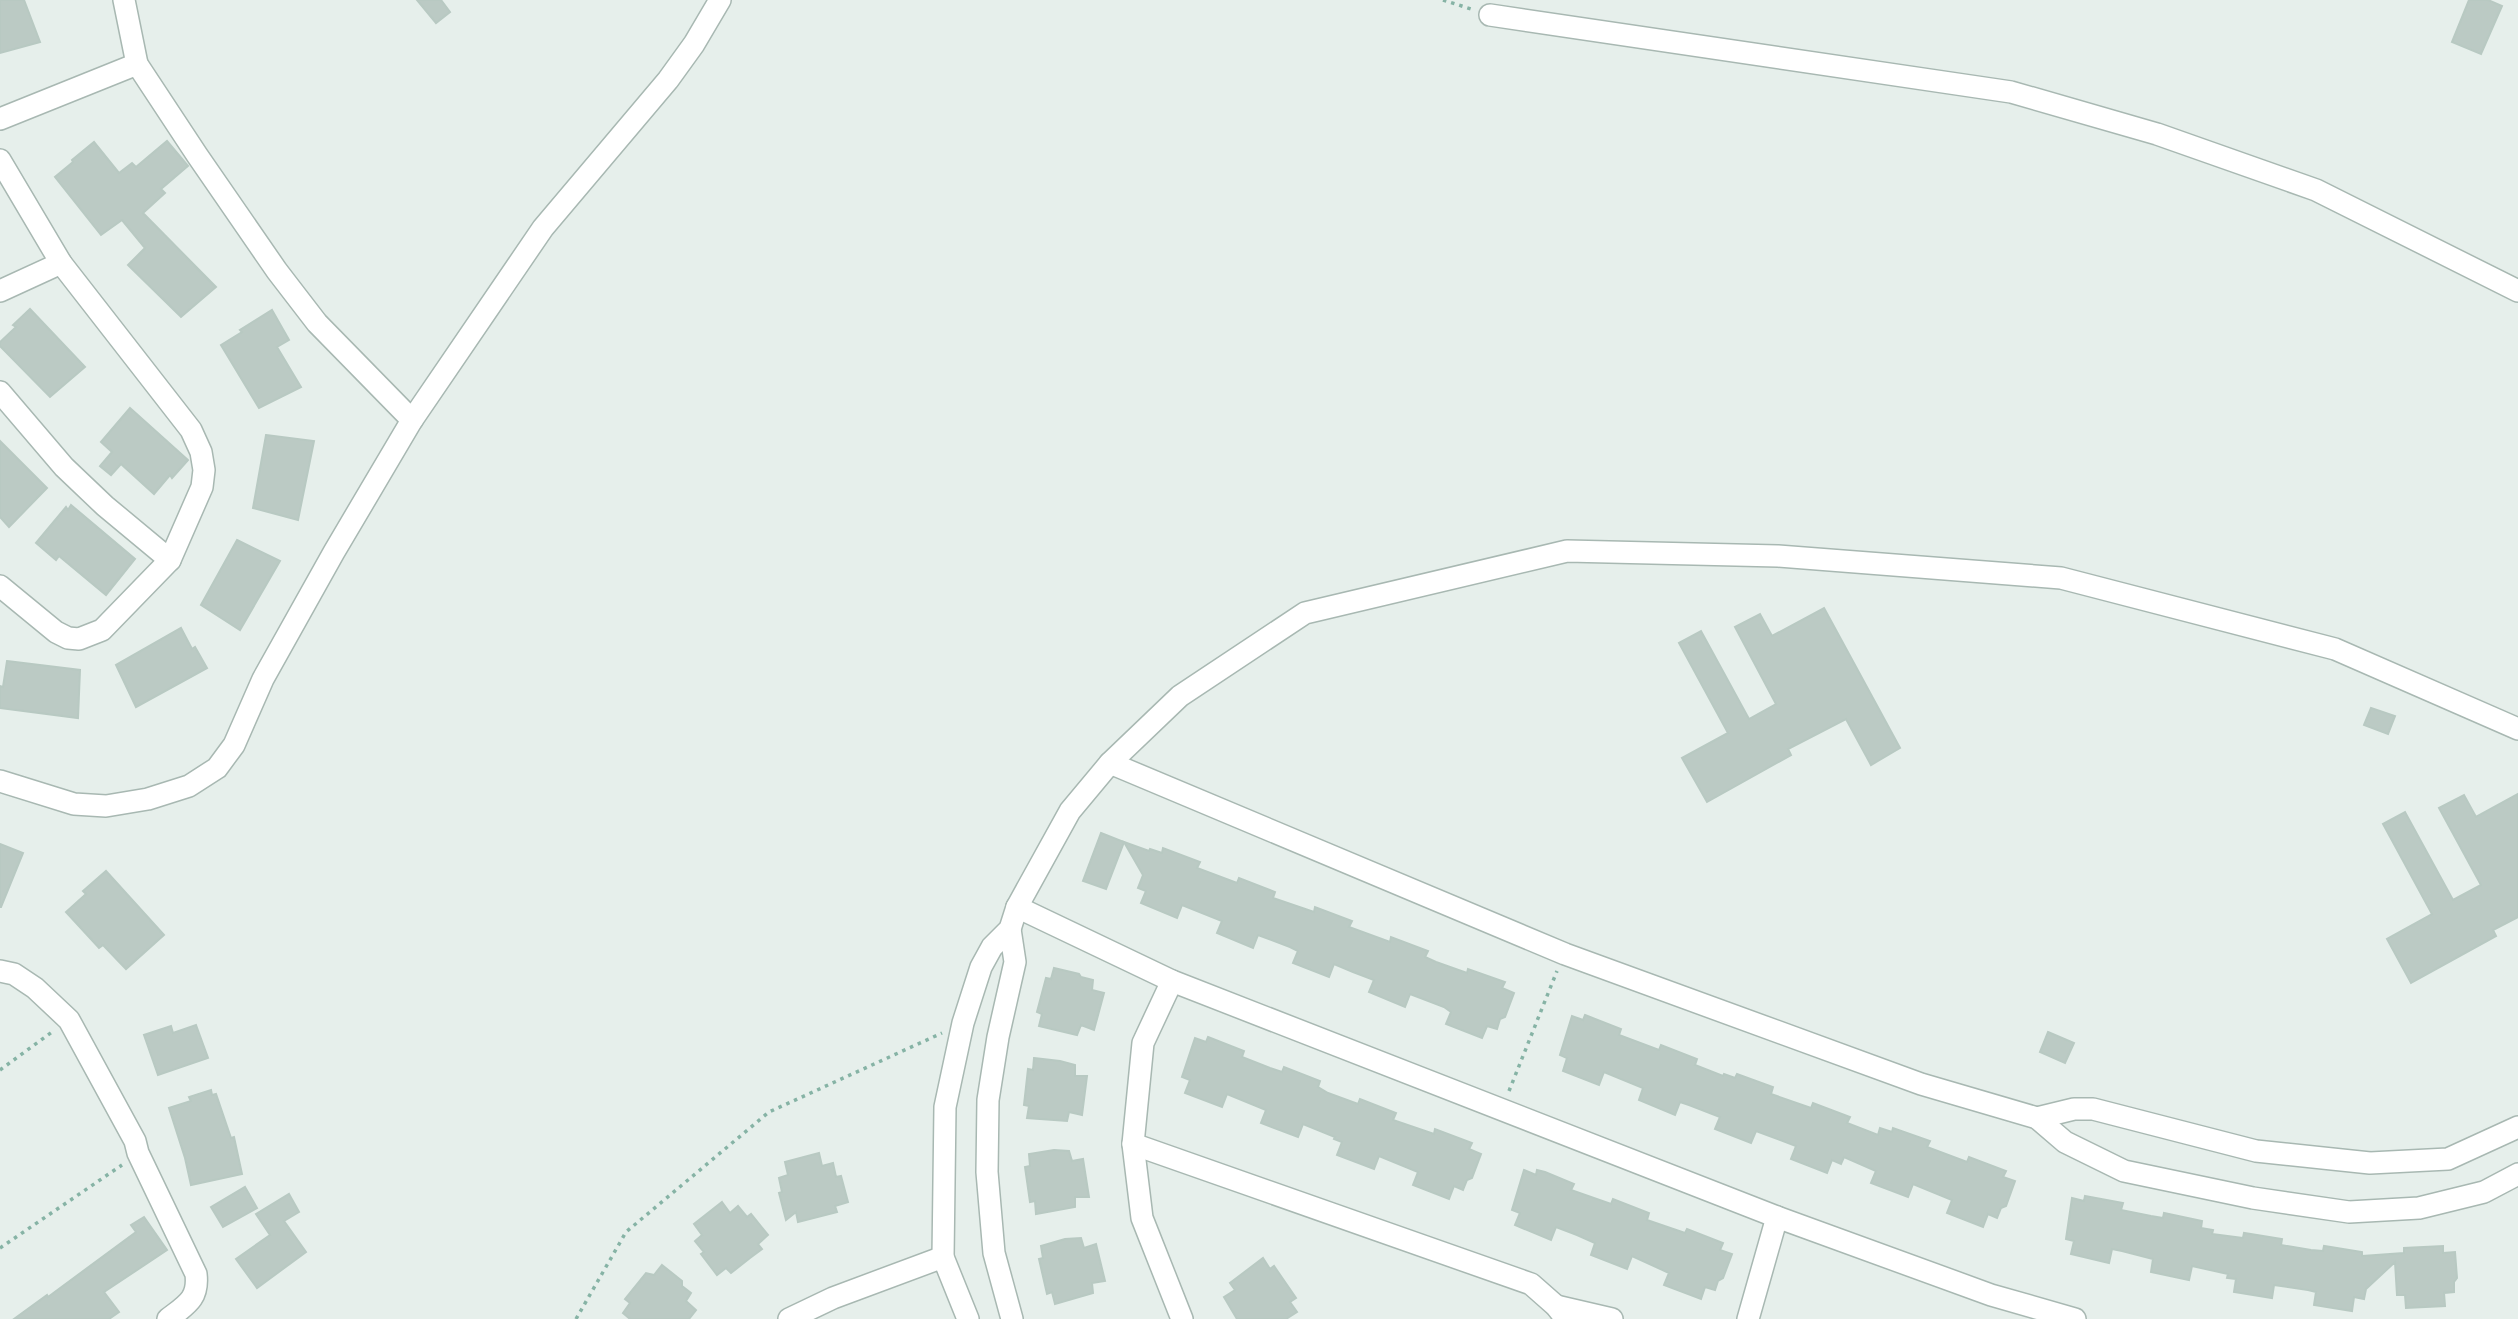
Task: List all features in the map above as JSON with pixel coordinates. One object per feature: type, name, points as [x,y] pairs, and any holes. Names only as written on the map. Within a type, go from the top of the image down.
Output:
[{"type":"street","points":[[124,0],[137,64],[277,271],[317,323],[412,420]]},
{"type":"street","points":[[0,781],[74,804],[106,806],[148,799],[189,786],[217,768],[234,745],[263,678],[412,420],[543,228],[668,80],[694,44],[720,0]]},
{"type":"street","points":[[1490,15],[2011,92],[2157,134],[2316,190],[2518,291]]},
{"type":"street","points":[[0,119],[137,64]]},
{"type":"street","points":[[0,160],[61,263],[191,430],[201,453],[204,470],[202,487],[170,560],[102,630],[79,639],[68,638],[56,632],[0,586]]},
{"type":"street","points":[[0,291],[61,263]]},
{"type":"street","points":[[0,392],[64,467],[104,506],[170,560]]},
{"type":"street","points":[[1012,1319],[994,1253],[987,1172],[988,1100],[998,1037],[1015,962],[1010,929],[1017,907],[1070,811],[1110,764],[1180,695],[1305,612],[1567,551],[1778,556],[2061,578],[2335,649],[2518,729]]},
{"type":"street","points":[[1110,764],[1565,954],[1921,1084],[2037,1118],[2066,1142],[2124,1171],[2253,1198],[2349,1212],[2419,1208],[2484,1192],[2518,1174]]},
{"type":"street","points":[[1017,907],[1172,981],[1777,1217],[1990,1295],[2075,1319]]},
{"type":"street","points":[[968,1319],[943,1257],[945,1107],[963,1023],[981,967],[992,947],[1010,929]]},
{"type":"street","points":[[0,971],[14,974],[35,988],[69,1020],[135,1141],[138,1153],[196,1274],[198,1289],[190,1302],[168,1319]]},
{"type":"street","points":[[1172,981],[1143,1043],[1133,1144],[1142,1218],[1182,1319]]},
{"type":"street","points":[[2037,1118],[2074,1109],[2093,1110],[2256,1152],[2370,1163],[2448,1159],[2518,1127]]},
{"type":"street","points":[[1133,1144],[1531,1283],[1561,1313],[1612,1319]]},
{"type":"street","points":[[1748,1319],[1777,1217]]},
{"type":"street","points":[[797,1317],[943,1257]]},
{"type":"path","points":[[1443,0],[1490,15]]},
{"type":"path","points":[[1503,1109],[1531,1033],[1565,954]]},
{"type":"path","points":[[0,1070],[69,1020]]},
{"type":"path","points":[[576,1319],[626,1232],[769,1112],[963,1023]]},
{"type":"path","points":[[0,1248],[138,1153]]},
{"type":"building","points":[[0,0],[24,0],[40,42],[0,53]]},
{"type":"building","points":[[417,0],[441,0],[450,12],[436,23]]},
{"type":"building","points":[[2469,0],[2488,0],[2502,6],[2481,54],[2452,42]]},
{"type":"building","points":[[167,141],[188,166],[161,189],[165,193],[143,213],[216,287],[181,317],[128,265],[145,248],[122,220],[101,235],[55,177],[94,142],[119,173],[132,163],[136,167]]},
{"type":"building","points":[[30,309],[85,367],[50,397],[0,346],[0,342],[16,327],[13,325]]},
{"type":"building","points":[[272,310],[289,340],[277,347],[301,387],[259,408],[221,345]]},
{"type":"building","points":[[130,408],[188,460],[172,478],[170,475],[154,494],[121,464],[111,475],[100,466],[112,452],[101,442]]},
{"type":"building","points":[[266,435],[314,441],[298,520],[253,508]]},
{"type":"building","points":[[0,441],[47,488],[9,527],[0,517]]},
{"type":"building","points":[[71,505],[135,559],[106,595],[59,556],[56,560],[36,543],[66,507],[68,510]]},
{"type":"building","points":[[237,540],[280,561],[240,630],[201,605]]},
{"type":"building","points":[[1824,608],[1900,748],[1871,765],[1846,719],[1788,749],[1791,755],[1707,802],[1682,758],[1728,733],[1679,643],[1701,631],[1749,719],[1776,704],[1735,627],[1760,614],[1772,636]]},
{"type":"building","points":[[181,628],[192,649],[195,647],[207,668],[136,707],[116,665]]},
{"type":"building","points":[[7,661],[80,670],[78,718],[0,708],[0,686],[3,687]]},
{"type":"building","points":[[2371,708],[2395,716],[2388,734],[2364,725]]},
{"type":"building","points":[[2518,794],[2518,917],[2493,930],[2496,936],[2411,983],[2387,939],[2432,914],[2383,824],[2405,812],[2453,900],[2481,885],[2439,808],[2464,795],[2476,817]]},
{"type":"building","points":[[1101,833],[1124,842],[1106,889],[1083,881]]},
{"type":"building","points":[[1124,842],[1162,853],[1163,848],[1200,862],[1197,868],[1237,883],[1239,878],[1275,892],[1273,898],[1314,912],[1315,907],[1352,921],[1349,927],[1390,942],[1391,937],[1428,951],[1425,957],[1436,962],[1467,973],[1468,969],[1505,982],[1502,988],[1514,993],[1505,1017],[1500,1019],[1497,1029],[1487,1026],[1482,1038],[1446,1024],[1451,1012],[1444,1007],[1410,994],[1405,1007],[1369,992],[1374,980],[1334,964],[1329,977],[1293,963],[1298,951],[1290,947],[1258,935],[1253,948],[1217,933],[1222,921],[1182,905],[1177,918],[1141,903],[1146,891],[1138,888],[1143,875]]},
{"type":"building","points":[[0,844],[23,853],[1,907],[0,907]]},
{"type":"building","points":[[106,871],[164,935],[126,969],[103,945],[99,948],[66,912],[86,894],[83,891]]},
{"type":"building","points":[[1054,968],[1093,980],[1092,990],[1104,993],[1094,1030],[1081,1025],[1077,1035],[1039,1026],[1042,1014],[1037,1012],[1046,978],[1051,979]]},
{"type":"building","points":[[1585,1015],[1621,1029],[1619,1035],[1659,1050],[1661,1045],[1697,1059],[1695,1065],[1723,1076],[1724,1074],[1735,1078],[1737,1074],[1773,1087],[1771,1094],[1811,1108],[1813,1103],[1850,1117],[1847,1123],[1878,1135],[1880,1128],[1892,1132],[1893,1128],[1930,1141],[1927,1147],[1967,1162],[1969,1157],[2006,1171],[2003,1177],[2015,1181],[2006,1206],[2001,1208],[1997,1218],[1988,1214],[1983,1227],[1947,1213],[1952,1200],[1913,1184],[1908,1197],[1871,1183],[1876,1171],[1844,1157],[1841,1164],[1832,1160],[1827,1173],[1791,1159],[1796,1146],[1756,1131],[1751,1143],[1715,1129],[1720,1117],[1680,1102],[1675,1115],[1639,1100],[1643,1088],[1604,1072],[1599,1085],[1563,1071],[1567,1058],[1560,1055],[1572,1016],[1583,1020]]},
{"type":"building","points":[[196,1025],[208,1058],[158,1075],[144,1035],[171,1026],[173,1033]]},
{"type":"building","points":[[2048,1032],[2074,1043],[2065,1063],[2040,1052]]},
{"type":"building","points":[[1208,1037],[1244,1051],[1242,1057],[1270,1068],[1282,1072],[1284,1067],[1320,1081],[1318,1087],[1328,1093],[1358,1104],[1360,1099],[1396,1113],[1393,1120],[1434,1134],[1435,1129],[1472,1143],[1469,1149],[1481,1154],[1472,1178],[1467,1180],[1463,1190],[1454,1186],[1449,1199],[1413,1185],[1418,1172],[1379,1156],[1374,1169],[1337,1155],[1342,1142],[1303,1124],[1298,1137],[1261,1123],[1266,1110],[1227,1094],[1222,1107],[1185,1093],[1190,1080],[1182,1077],[1195,1038],[1206,1042]]},
{"type":"building","points":[[1034,1058],[1075,1065],[1075,1076],[1087,1076],[1082,1115],[1069,1112],[1067,1121],[1027,1118],[1029,1106],[1024,1105],[1028,1069],[1033,1070]]},
{"type":"building","points":[[211,1090],[212,1095],[216,1094],[231,1138],[234,1137],[242,1174],[191,1185],[169,1108],[191,1101],[189,1097]]},
{"type":"building","points":[[1054,1150],[1069,1151],[1072,1161],[1083,1159],[1089,1197],[1075,1197],[1075,1207],[1036,1214],[1035,1201],[1030,1202],[1025,1167],[1030,1166],[1029,1154]]},
{"type":"building","points":[[819,1153],[822,1166],[833,1163],[836,1177],[841,1176],[848,1202],[835,1206],[837,1212],[798,1222],[796,1212],[786,1220],[779,1193],[782,1192],[779,1178],[788,1175],[785,1162]]},
{"type":"building","points":[[1524,1170],[1536,1175],[1537,1170],[1545,1172],[1574,1184],[1571,1190],[1611,1204],[1613,1199],[1649,1213],[1647,1220],[1685,1233],[1687,1229],[1723,1243],[1720,1250],[1732,1254],[1723,1278],[1718,1281],[1715,1290],[1705,1287],[1701,1299],[1664,1285],[1669,1273],[1632,1256],[1627,1269],[1591,1255],[1595,1243],[1577,1235],[1556,1227],[1551,1240],[1515,1225],[1520,1213],[1512,1210]]},
{"type":"building","points":[[245,1187],[257,1208],[223,1227],[211,1207]]},
{"type":"building","points":[[289,1194],[299,1212],[284,1221],[306,1252],[257,1288],[236,1259],[270,1235],[256,1214]]},
{"type":"building","points":[[2085,1196],[2123,1203],[2121,1210],[2163,1218],[2164,1213],[2202,1221],[2201,1228],[2213,1230],[2212,1234],[2243,1238],[2244,1233],[2282,1239],[2281,1245],[2311,1250],[2323,1251],[2324,1246],[2362,1252],[2362,1256],[2404,1253],[2404,1248],[2443,1246],[2443,1253],[2455,1252],[2457,1278],[2454,1292],[2444,1293],[2445,1306],[2406,1308],[2405,1295],[2397,1295],[2395,1262],[2366,1289],[2364,1299],[2354,1297],[2352,1311],[2314,1305],[2316,1292],[2308,1290],[2274,1285],[2272,1298],[2234,1292],[2236,1279],[2227,1278],[2228,1274],[2192,1266],[2189,1280],[2151,1272],[2153,1259],[2122,1251],[2112,1249],[2109,1263],[2071,1254],[2074,1241],[2066,1239],[2072,1198],[2084,1201]]},
{"type":"building","points":[[722,1202],[730,1213],[738,1206],[747,1217],[751,1214],[768,1235],[758,1244],[762,1249],[731,1273],[726,1268],[717,1275],[695,1241],[702,1235],[694,1224]]},
{"type":"building","points":[[144,1217],[167,1250],[104,1292],[119,1312],[109,1319],[14,1319],[136,1232],[131,1225]]},
{"type":"building","points":[[1081,1238],[1084,1248],[1096,1244],[1105,1281],[1092,1283],[1093,1293],[1055,1304],[1052,1292],[1047,1294],[1039,1259],[1043,1258],[1041,1246],[1065,1239]]},
{"type":"building","points":[[1263,1258],[1270,1269],[1274,1266],[1296,1298],[1290,1302],[1297,1312],[1286,1319],[1237,1319],[1224,1297],[1235,1290],[1230,1283]]},
{"type":"building","points":[[662,1265],[682,1281],[682,1286],[691,1293],[686,1301],[696,1310],[689,1319],[630,1319],[623,1313],[630,1303],[625,1299],[646,1273],[654,1275]]}]
